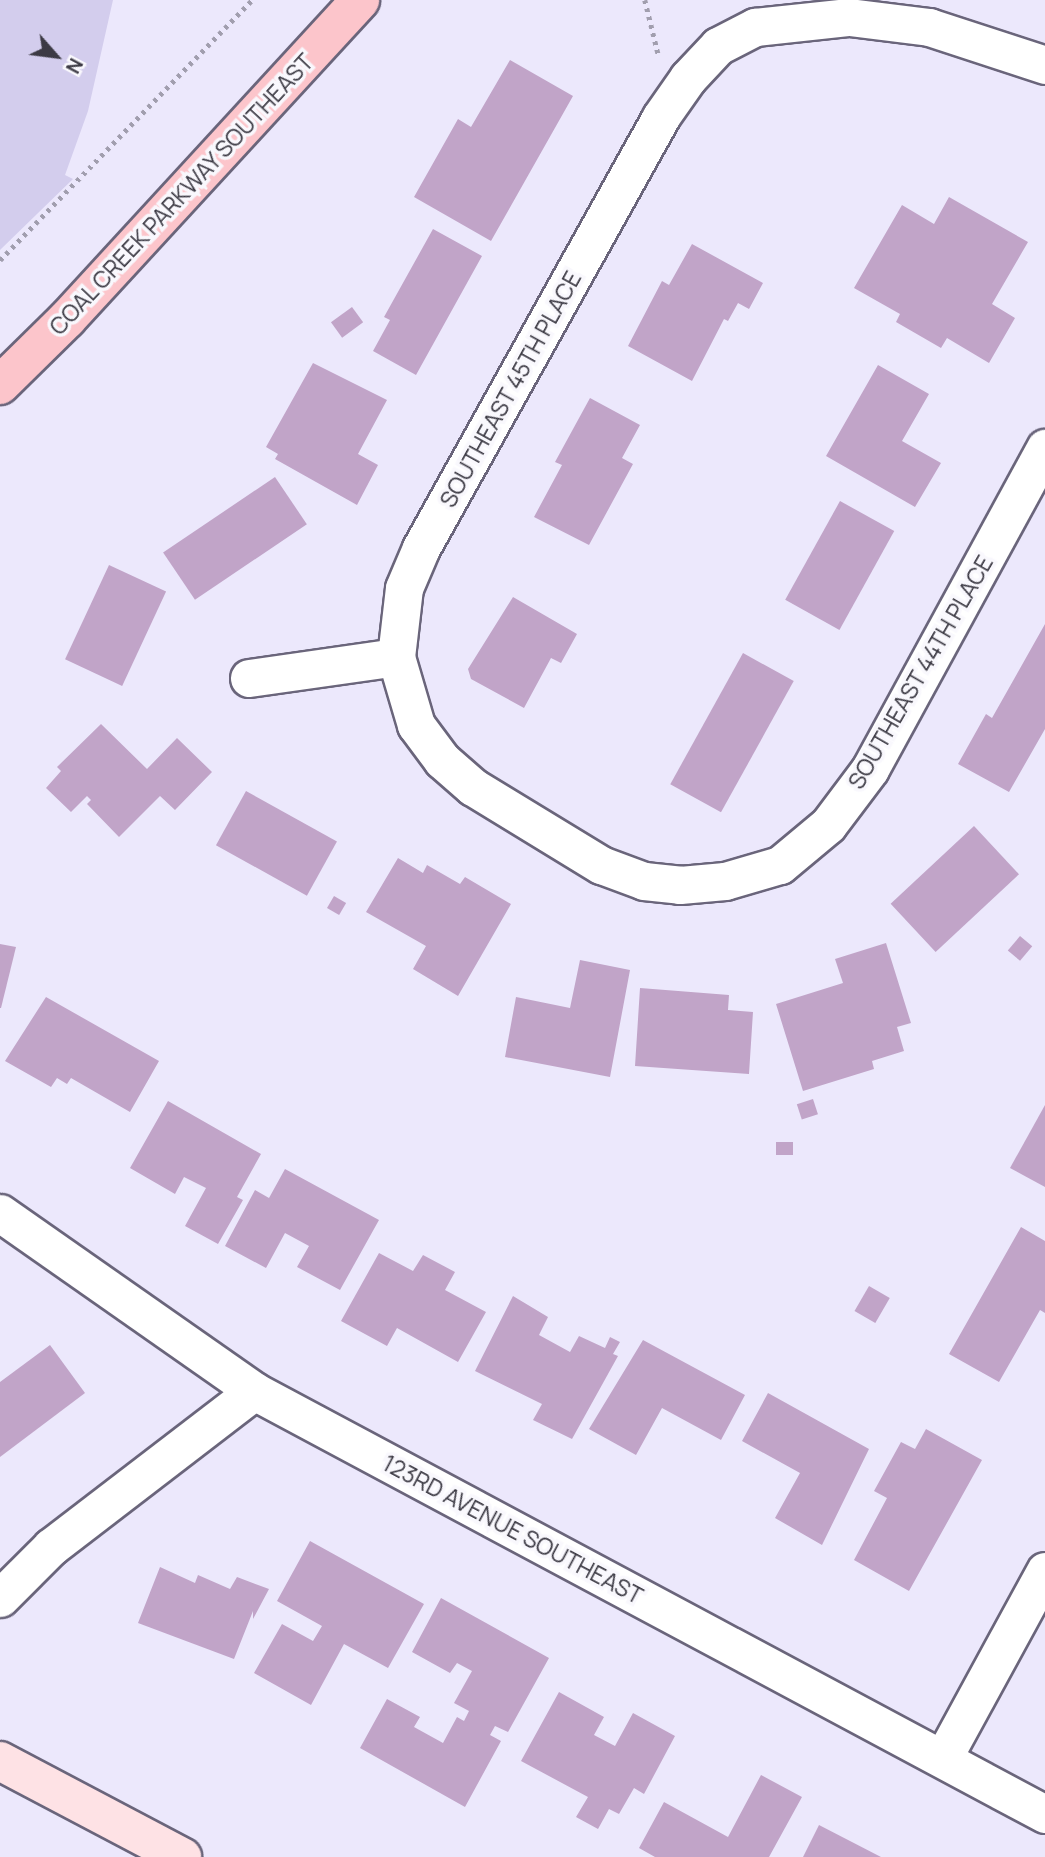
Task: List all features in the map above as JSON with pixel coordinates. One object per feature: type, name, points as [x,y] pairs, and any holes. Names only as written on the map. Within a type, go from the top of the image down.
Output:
[{"type":"main road","name":"COAL CREEK PARKWAY SOUTHEAST","points":[[0,385],[67,318],[360,0]]},
{"type":"street","name":"SOUTHEAST 45TH PLACE","points":[[396,657],[404,588],[421,548],[660,118],[688,78],[718,46],[755,27],[849,17],[929,27],[1045,65]]},
{"type":"street","name":"SOUTHEAST 44TH PLACE","points":[[396,657],[416,725],[442,760],[473,787],[601,865],[656,882],[725,881],[780,865],[828,825],[870,769],[1045,448]]},
{"type":"street","points":[[249,678],[396,657]]},
{"type":"street","name":"123RD AVENUE SOUTHEAST","points":[[0,1213],[254,1391],[1045,1814]]},
{"type":"street","points":[[0,1598],[51,1547],[254,1391]]},
{"type":"street","points":[[943,1759],[1045,1571]]},
{"type":"street","points":[[0,1761],[182,1857]]},
{"type":"path","points":[[0,260],[252,0]]},
{"type":"path","points":[[645,0],[660,65]]},
{"type":"shaded area","points":[[0,0],[113,0],[88,111],[65,175],[73,179],[0,250]]},
{"type":"building","points":[[510,60],[573,96],[491,241],[414,197],[458,119],[471,127]]},
{"type":"building","points":[[949,197],[1028,242],[992,304],[1015,318],[989,363],[947,338],[941,348],[896,322],[900,314],[854,288],[902,205],[934,224]]},
{"type":"building","points":[[433,229],[482,256],[416,375],[373,351],[390,320],[384,317]]},
{"type":"building","points":[[692,244],[763,283],[749,309],[738,303],[728,321],[724,319],[692,381],[628,346],[662,281],[669,285]]},
{"type":"building","points":[[352,307],[363,322],[342,338],[331,322]]},
{"type":"building","points":[[313,363],[387,400],[358,454],[378,465],[357,505],[275,459],[278,454],[266,447]]},
{"type":"building","points":[[878,365],[929,394],[902,441],[941,463],[915,507],[826,456]]},
{"type":"building","points":[[590,398],[640,425],[622,458],[633,464],[589,545],[534,517],[562,465],[555,462]]},
{"type":"building","points":[[275,477],[307,524],[195,600],[163,552]]},
{"type":"building","points":[[840,501],[894,531],[839,630],[785,600]]},
{"type":"building","points":[[109,565],[166,592],[122,686],[65,659]]},
{"type":"building","points":[[513,597],[577,634],[561,663],[551,658],[524,708],[471,679],[468,669]]},
{"type":"building","points":[[1045,624],[1045,729],[1009,792],[958,764],[986,714],[992,718]]},
{"type":"building","points":[[743,653],[794,681],[721,812],[670,784]]},
{"type":"building","points":[[101,724],[147,769],[177,738],[212,772],[175,810],[160,796],[119,837],[87,804],[91,800],[87,796],[71,812],[46,788],[61,771],[57,767]]},
{"type":"building","points":[[246,791],[337,841],[307,896],[216,845]]},
{"type":"building","points":[[974,826],[1019,874],[936,952],[891,904]]},
{"type":"building","points":[[398,858],[423,873],[427,865],[460,884],[465,877],[511,904],[458,996],[413,969],[426,946],[366,912]]},
{"type":"building","points":[[334,896],[346,903],[339,915],[327,908]]},
{"type":"building","points":[[1020,936],[1032,946],[1020,961],[1008,951]]},
{"type":"building","points":[[886,943],[911,1023],[897,1027],[904,1051],[872,1061],[874,1069],[803,1091],[776,1004],[843,983],[835,959]]},
{"type":"building","points":[[0,944],[16,947],[1,1008],[0,1008]]},
{"type":"building","points":[[580,960],[630,970],[610,1077],[505,1057],[516,997],[570,1008]]},
{"type":"building","points":[[640,988],[729,995],[728,1010],[753,1012],[749,1074],[635,1066]]},
{"type":"building","points":[[46,997],[159,1061],[130,1112],[71,1078],[67,1084],[57,1078],[51,1087],[5,1061]]},
{"type":"building","points":[[813,1099],[818,1114],[802,1119],[797,1104]]},
{"type":"building","points":[[168,1101],[261,1154],[237,1197],[243,1200],[218,1244],[185,1226],[206,1188],[184,1177],[175,1194],[130,1168]]},
{"type":"building","points":[[1045,1105],[1045,1187],[1010,1168]]},
{"type":"building","points":[[776,1142],[793,1142],[793,1155],[776,1155]]},
{"type":"building","points":[[285,1169],[379,1220],[340,1290],[297,1267],[309,1246],[285,1233],[266,1268],[225,1246],[255,1190],[269,1198]]},
{"type":"building","points":[[1021,1227],[1045,1241],[1045,1313],[1040,1310],[999,1382],[949,1354]]},
{"type":"building","points":[[379,1253],[413,1271],[423,1255],[455,1272],[445,1290],[486,1312],[458,1362],[397,1328],[387,1346],[341,1321]]},
{"type":"building","points":[[869,1286],[890,1298],[875,1323],[854,1311]]},
{"type":"building","points":[[513,1296],[548,1317],[539,1335],[570,1352],[579,1336],[605,1348],[610,1337],[620,1342],[613,1354],[618,1356],[572,1439],[533,1420],[542,1404],[475,1371]]},
{"type":"building","points":[[643,1340],[745,1395],[721,1440],[662,1408],[636,1455],[589,1429]]},
{"type":"building","points":[[50,1345],[85,1393],[0,1457],[0,1382]]},
{"type":"building","points":[[768,1393],[869,1449],[822,1545],[775,1518],[800,1473],[742,1441]]},
{"type":"building","points":[[926,1429],[982,1460],[909,1591],[854,1560],[887,1498],[874,1491],[901,1442],[915,1449]]},
{"type":"building","points":[[310,1541],[424,1604],[388,1668],[344,1644],[311,1705],[254,1673],[282,1624],[313,1641],[322,1626],[277,1601]]},
{"type":"building","points":[[160,1567],[195,1583],[198,1575],[230,1589],[237,1577],[269,1589],[253,1619],[253,1611],[234,1659],[138,1623]]},
{"type":"building","points":[[441,1598],[549,1658],[508,1732],[495,1726],[490,1735],[501,1741],[465,1807],[360,1748],[387,1699],[420,1717],[414,1727],[443,1743],[457,1717],[464,1721],[469,1711],[454,1703],[472,1671],[457,1663],[450,1673],[412,1652]]},
{"type":"building","points":[[559,1692],[604,1717],[594,1735],[615,1746],[633,1713],[675,1736],[644,1794],[634,1788],[619,1814],[609,1809],[598,1829],[576,1817],[588,1797],[521,1761]]},
{"type":"building","points":[[761,1775],[802,1797],[769,1857],[655,1857],[639,1848],[664,1802],[728,1837]]},
{"type":"building","points":[[819,1825],[881,1857],[803,1857]]}]
